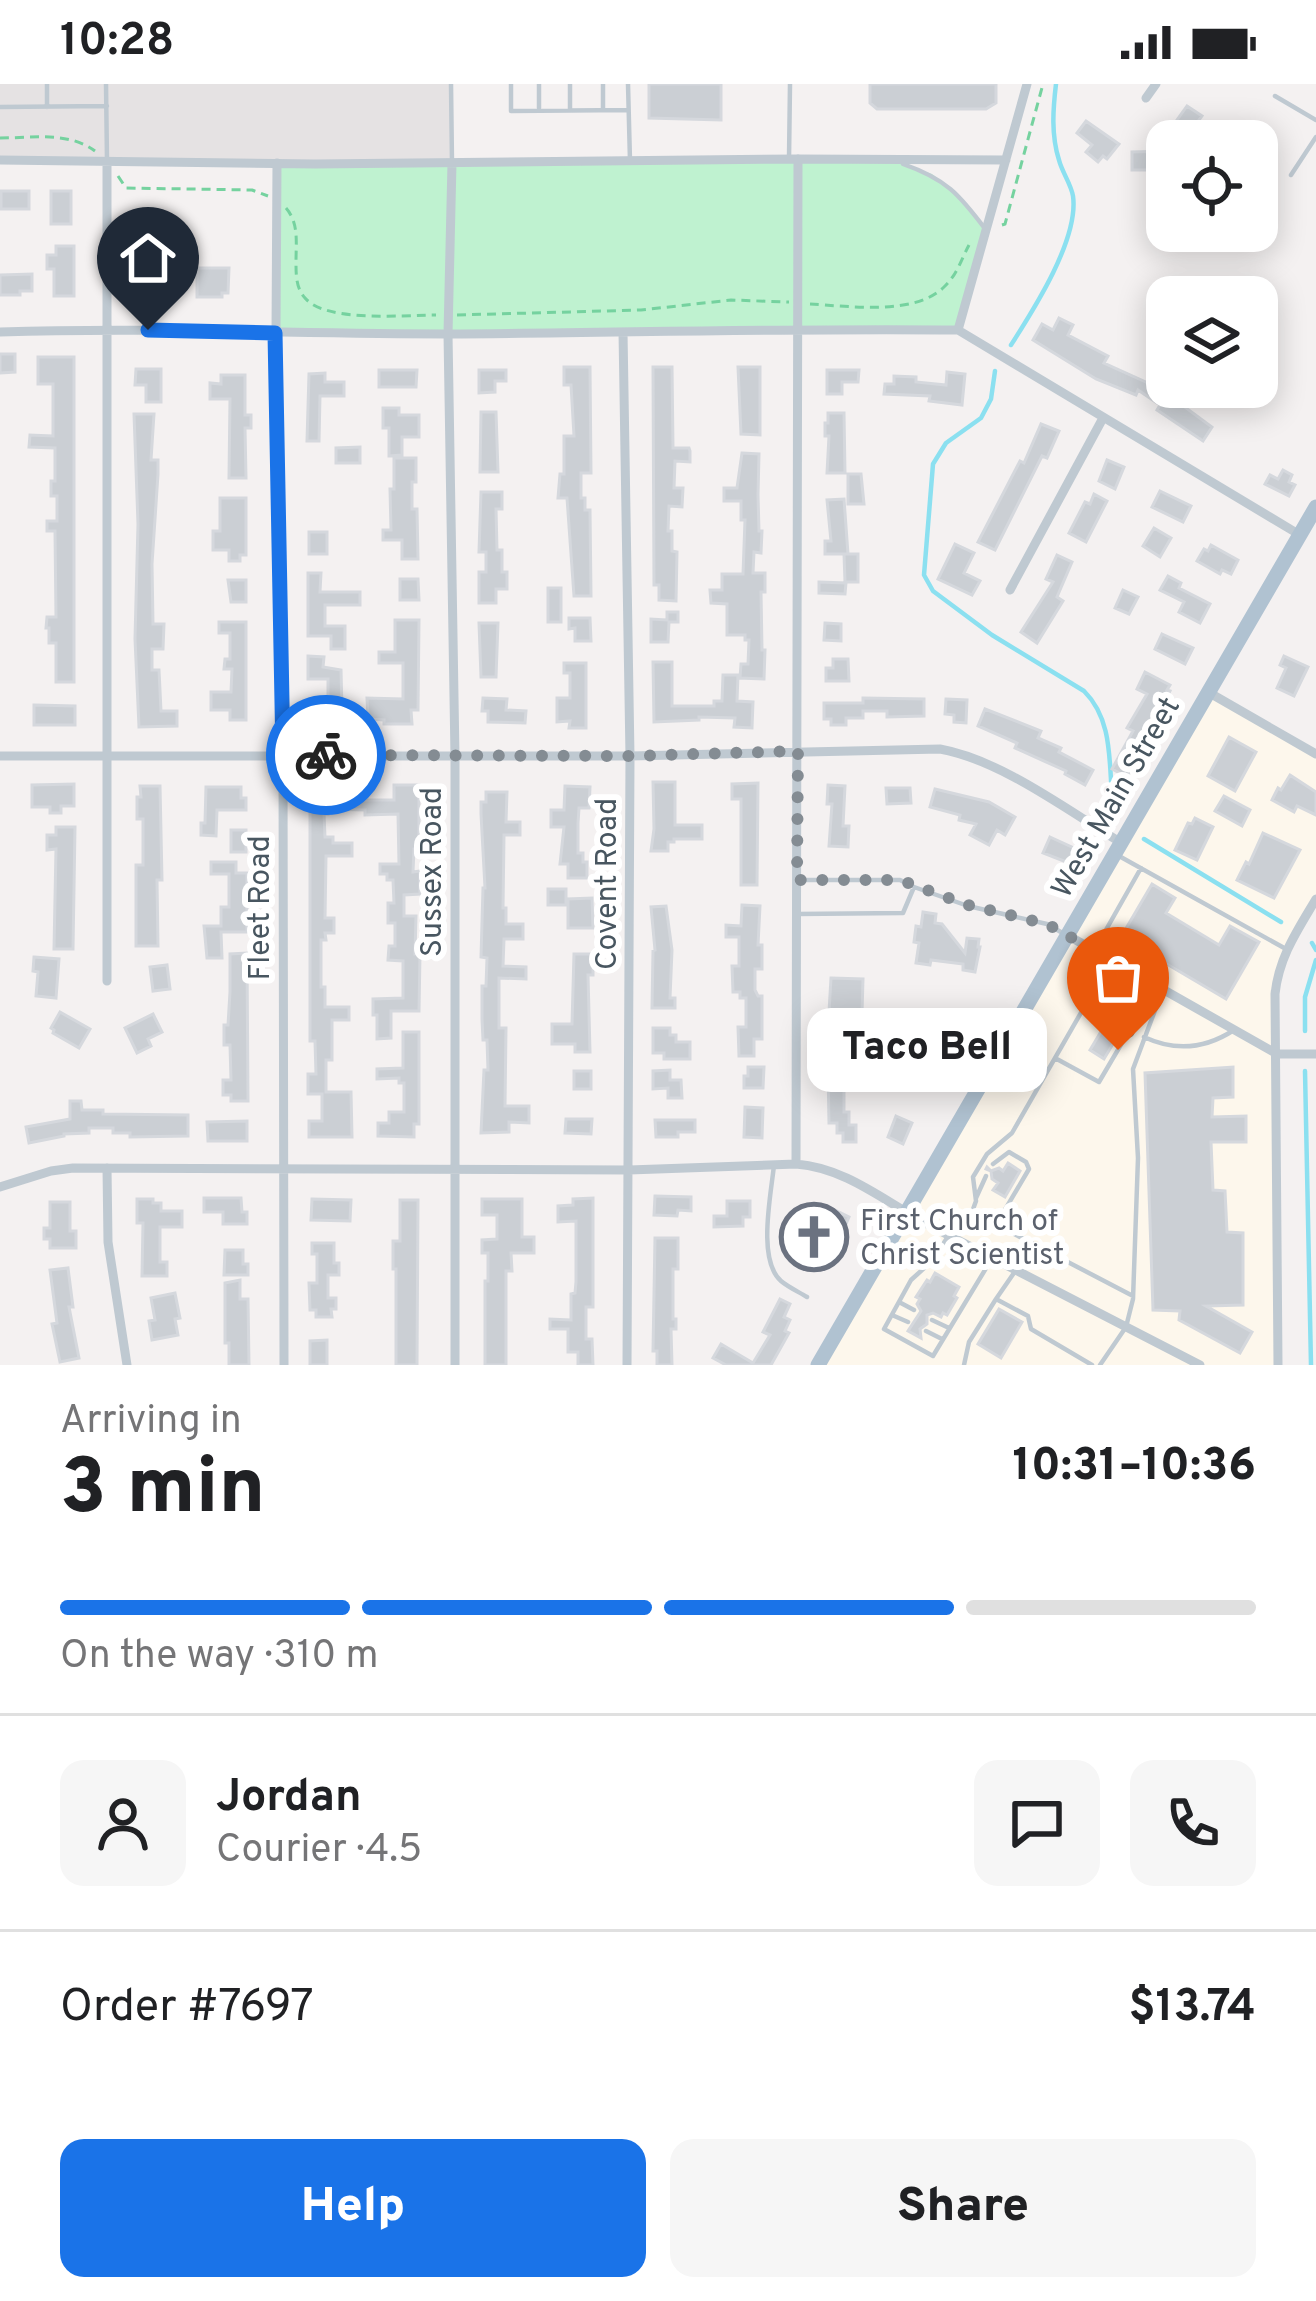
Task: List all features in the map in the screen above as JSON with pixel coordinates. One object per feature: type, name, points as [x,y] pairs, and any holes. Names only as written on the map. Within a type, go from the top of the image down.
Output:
[{"type":"main road","name":"West Main Street","points":[[818,1365],[1316,506]]},
{"type":"street","points":[[958,330],[1027,84]]},
{"type":"street","points":[[1146,98],[1156,84]]},
{"type":"street","points":[[793,159],[796,1164]]},
{"type":"street","points":[[0,160],[1006,160]]},
{"type":"street","points":[[107,161],[107,981]]},
{"type":"street","name":"Fleet Road","points":[[278,163],[275,333],[283,755],[284,1365]]},
{"type":"street","name":"Sussex Road","points":[[452,163],[448,334],[455,757],[455,1365]]},
{"type":"street","points":[[0,332],[958,330],[1300,535]]},
{"type":"street","name":"Covent Road","points":[[623,332],[630,756],[627,1365]]},
{"type":"street","points":[[1010,590],[1102,418]]},
{"type":"street","points":[[1208,692],[1316,754]]},
{"type":"street","points":[[0,756],[630,756],[940,749],[964,753],[992,766],[1117,848]]},
{"type":"street","points":[[1278,1365],[1275,994],[1286,949],[1316,899]]},
{"type":"street","points":[[1066,935],[1277,1054],[1316,1054]]},
{"type":"street","points":[[0,1187],[73,1168],[820,1166],[1199,1365]]},
{"type":"street","points":[[107,1168],[108,1242],[127,1365]]},
{"type":"lane","points":[[47,84],[47,107]]},
{"type":"lane","points":[[106,84],[107,161]]},
{"type":"lane","points":[[451,84],[452,163]]},
{"type":"lane","points":[[511,84],[511,111],[628,110]]},
{"type":"lane","points":[[539,84],[539,111]]},
{"type":"lane","points":[[570,84],[570,110]]},
{"type":"lane","points":[[603,84],[603,110]]},
{"type":"lane","points":[[628,84],[630,161]]},
{"type":"lane","points":[[790,84],[793,159]]},
{"type":"lane","points":[[1275,96],[1316,120]]},
{"type":"lane","points":[[0,107],[106,106]]},
{"type":"lane","points":[[1291,175],[1316,137]]},
{"type":"lane","points":[[892,160],[932,174],[955,192],[986,230]]},
{"type":"lane","points":[[1117,848],[1141,868],[1286,949]]},
{"type":"lane","points":[[1094,951],[1141,868]]},
{"type":"lane","points":[[797,880],[900,880],[968,905],[1047,924],[1066,935]]},
{"type":"lane","points":[[797,914],[903,913],[914,886]]},
{"type":"lane","points":[[976,1198],[973,1177],[987,1154],[1012,1133],[1094,990],[1111,997],[1126,969]]},
{"type":"lane","points":[[1055,1058],[1099,1082],[1159,987]]},
{"type":"lane","points":[[1100,1365],[1126,1327],[1133,1296],[1138,1158],[1133,1069],[1159,987]]},
{"type":"lane","points":[[1144,1036],[1156,1043],[1194,1046],[1212,1044],[1235,1030]]},
{"type":"lane","points":[[993,1164],[1009,1152],[1029,1169],[996,1225]]},
{"type":"lane","points":[[774,1165],[767,1243],[770,1266],[778,1280],[807,1297]]},
{"type":"lane","points":[[986,1176],[972,1212],[1133,1296]]},
{"type":"lane","points":[[949,1235],[932,1261],[911,1280],[884,1329],[933,1356],[992,1258]]},
{"type":"lane","points":[[964,1365],[970,1342],[1016,1270]]},
{"type":"lane","points":[[996,1299],[1028,1316],[1031,1329],[1092,1365]]},
{"type":"lane","points":[[899,1303],[914,1310]]},
{"type":"lane","points":[[892,1315],[908,1322]]},
{"type":"lane","points":[[932,1320],[949,1329]]},
{"type":"lane","points":[[926,1330],[943,1339]]},
{"type":"path","points":[[0,138],[67,138],[86,145],[107,161],[126,188],[253,190],[277,201],[291,211],[296,224],[296,278],[303,297],[316,307],[340,314],[641,310],[731,300],[862,308],[915,303],[941,291],[958,271],[967,247],[986,230],[1005,224],[1043,84]]},
{"type":"shaded area","points":[[0,84],[451,84],[452,163],[0,160]]},
{"type":"shaded area","points":[[1208,692],[1316,754],[1316,899],[1278,969],[1278,1365],[818,1365]]},
{"type":"green space","points":[[892,160],[932,174],[955,192],[986,230],[958,330],[276,333],[277,163]]},
{"type":"building","points":[[649,84],[721,84],[721,120],[649,118]]},
{"type":"building","points":[[870,84],[996,84],[996,103],[986,109],[877,109],[870,103]]},
{"type":"building","points":[[1187,106],[1202,116],[1199,120],[1177,120]]},
{"type":"building","points":[[1086,121],[1119,144],[1107,159],[1103,156],[1098,162],[1086,152],[1092,145],[1077,133]]},
{"type":"building","points":[[1132,152],[1146,152],[1146,170],[1132,170]]},
{"type":"building","points":[[1,191],[29,191],[29,209],[1,209]]},
{"type":"building","points":[[51,191],[71,191],[71,224],[51,224]]},
{"type":"building","points":[[56,246],[74,246],[74,296],[54,296],[54,269],[47,269],[47,255],[56,255]]},
{"type":"building","points":[[139,266],[161,267],[159,294],[137,293]]},
{"type":"building","points":[[197,268],[229,268],[228,293],[197,297]]},
{"type":"building","points":[[32,274],[32,291],[0,295],[0,275]]},
{"type":"building","points":[[1059,318],[1073,325],[1068,335],[1108,356],[1104,363],[1146,382],[1146,395],[1096,379],[1033,340],[1042,324],[1053,330]]},
{"type":"building","points":[[0,354],[15,354],[15,372],[0,373]]},
{"type":"building","points":[[38,357],[74,357],[74,682],[56,682],[56,643],[49,643],[46,628],[47,617],[56,617],[55,531],[47,531],[47,521],[57,521],[57,496],[51,496],[55,448],[29,447],[30,435],[53,436],[53,384],[38,384]]},
{"type":"building","points":[[564,367],[590,367],[591,473],[581,473],[581,498],[585,498],[585,510],[590,510],[591,596],[574,596],[567,498],[558,498],[560,474],[564,474],[564,436],[574,436],[571,385],[564,385]]},
{"type":"building","points":[[653,367],[672,367],[673,448],[690,451],[690,462],[675,461],[674,488],[683,488],[682,507],[669,506],[668,531],[672,531],[672,551],[677,552],[676,601],[659,600],[659,585],[654,585]]},
{"type":"building","points":[[738,367],[760,367],[760,435],[741,434]]},
{"type":"building","points":[[136,369],[161,369],[161,402],[146,402],[146,385],[135,385]]},
{"type":"building","points":[[379,370],[417,370],[416,387],[379,387]]},
{"type":"building","points":[[479,370],[506,370],[506,381],[495,381],[495,392],[479,393]]},
{"type":"building","points":[[827,370],[859,370],[858,382],[842,382],[842,394],[827,394]]},
{"type":"building","points":[[947,372],[965,374],[962,405],[929,401],[930,396],[884,394],[885,384],[894,384],[894,376],[946,385]]},
{"type":"building","points":[[325,373],[325,382],[344,382],[344,396],[320,396],[319,441],[307,441],[309,374]]},
{"type":"building","points":[[221,375],[245,375],[245,415],[251,415],[251,428],[245,428],[246,478],[229,478],[230,399],[210,399],[210,383],[221,384]]},
{"type":"building","points":[[383,408],[399,408],[399,415],[419,415],[419,437],[402,437],[402,455],[389,456]]},
{"type":"building","points":[[1186,408],[1212,427],[1203,441],[1157,410]]},
{"type":"building","points":[[481,412],[496,412],[498,472],[480,472]]},
{"type":"building","points":[[828,413],[844,413],[845,473],[827,473]]},
{"type":"building","points":[[134,414],[154,414],[151,460],[158,460],[158,474],[153,624],[164,624],[163,649],[152,649],[152,670],[159,670],[161,711],[177,711],[177,726],[139,727]]},
{"type":"building","points":[[1041,424],[1059,431],[995,550],[978,542]]},
{"type":"building","points":[[360,447],[360,463],[336,463],[336,448]]},
{"type":"building","points":[[742,453],[759,454],[761,553],[754,552],[753,573],[765,573],[765,592],[761,592],[764,679],[740,678],[741,664],[748,664],[749,640],[745,635],[727,635],[727,604],[711,603],[710,590],[722,590],[722,574],[743,574],[741,501],[724,501],[724,488],[737,488]]},
{"type":"building","points":[[394,458],[416,458],[412,509],[417,509],[418,559],[402,559],[402,540],[383,540],[383,530],[391,530]]},
{"type":"building","points":[[1107,460],[1124,467],[1115,489],[1099,481]]},
{"type":"building","points":[[1283,470],[1292,475],[1289,482],[1295,485],[1289,496],[1265,484],[1270,475],[1278,479]]},
{"type":"building","points":[[848,474],[861,474],[864,504],[848,504]]},
{"type":"building","points":[[1160,491],[1191,506],[1183,522],[1152,507]]},
{"type":"building","points":[[481,492],[502,492],[502,509],[496,509],[497,550],[502,550],[507,589],[496,589],[496,603],[479,603],[479,572],[486,572],[486,552],[479,552]]},
{"type":"building","points":[[1094,494],[1107,501],[1086,542],[1069,533]]},
{"type":"building","points":[[220,498],[246,498],[246,555],[240,555],[240,561],[229,561],[229,550],[213,550],[213,531],[220,531]]},
{"type":"building","points":[[844,499],[848,554],[825,554],[825,541],[831,541],[827,500]]},
{"type":"building","points":[[1154,528],[1171,538],[1160,557],[1143,546]]},
{"type":"building","points":[[309,532],[327,532],[327,554],[309,554]]},
{"type":"building","points":[[955,544],[974,553],[964,573],[980,581],[972,595],[938,579]]},
{"type":"building","points":[[1211,545],[1238,560],[1231,574],[1222,570],[1220,574],[1197,561]]},
{"type":"building","points":[[844,554],[858,554],[858,582],[845,582]]},
{"type":"building","points":[[1057,555],[1072,562],[1057,597],[1063,601],[1037,643],[1021,632],[1053,582],[1046,579]]},
{"type":"building","points":[[308,573],[321,573],[320,592],[360,592],[360,605],[325,605],[325,626],[345,626],[345,649],[331,649],[331,636],[308,636]]},
{"type":"building","points":[[1168,576],[1181,583],[1179,588],[1210,604],[1200,623],[1179,612],[1184,602],[1160,590]]},
{"type":"building","points":[[400,579],[418,579],[419,600],[400,600]]},
{"type":"building","points":[[228,580],[246,580],[246,602],[231,602]]},
{"type":"building","points":[[819,582],[846,583],[845,594],[819,593]]},
{"type":"building","points":[[548,588],[561,588],[561,622],[548,622]]},
{"type":"building","points":[[1123,590],[1138,597],[1129,614],[1115,608]]},
{"type":"building","points":[[667,612],[678,612],[678,622],[669,622],[668,642],[651,642],[651,619],[667,620]]},
{"type":"building","points":[[569,618],[590,618],[591,641],[575,641]]},
{"type":"building","points":[[395,620],[419,620],[418,710],[411,710],[412,724],[368,719],[367,698],[403,699],[403,663],[379,663],[379,652],[395,652]]},
{"type":"building","points":[[219,622],[246,622],[246,720],[230,720],[230,710],[211,710],[211,692],[231,692],[232,669],[224,669],[225,659],[230,659],[230,633],[219,633]]},
{"type":"building","points":[[479,623],[498,623],[496,677],[481,677]]},
{"type":"building","points":[[825,623],[841,624],[841,641],[824,640]]},
{"type":"building","points":[[1162,634],[1193,648],[1185,664],[1155,649]]},
{"type":"building","points":[[308,656],[324,657],[323,667],[341,670],[342,710],[327,711],[327,720],[311,720],[311,699],[328,698],[328,679],[308,679]]},
{"type":"building","points":[[1284,656],[1308,667],[1294,696],[1277,688],[1286,668],[1280,665]]},
{"type":"building","points":[[833,659],[848,659],[849,681],[826,681],[826,668],[833,668]]},
{"type":"building","points":[[653,662],[672,662],[672,706],[714,706],[714,701],[722,701],[723,675],[738,675],[737,701],[753,702],[752,728],[734,727],[735,718],[654,722]]},
{"type":"building","points":[[564,663],[586,663],[586,728],[569,728],[570,721],[557,722],[557,698],[570,698],[570,673],[564,673]]},
{"type":"building","points":[[1145,672],[1170,685],[1170,691],[1161,719],[1127,777],[1112,769],[1133,731],[1127,728],[1147,694],[1137,689]]},
{"type":"building","points":[[483,698],[507,699],[506,710],[526,711],[525,723],[488,722],[488,711],[482,711]]},
{"type":"building","points":[[863,698],[924,699],[924,716],[887,717],[887,711],[863,711],[863,718],[846,718],[846,725],[831,725],[831,719],[824,719],[824,703],[863,703]]},
{"type":"building","points":[[946,699],[967,700],[966,723],[954,722],[954,715],[945,714]]},
{"type":"building","points":[[34,705],[75,706],[75,725],[34,725]]},
{"type":"building","points":[[985,709],[1041,731],[1038,738],[1093,770],[1085,785],[1015,748],[1017,743],[978,726]]},
{"type":"building","points":[[1229,737],[1256,752],[1235,791],[1208,776]]},
{"type":"building","points":[[1290,775],[1316,792],[1316,815],[1297,806],[1294,812],[1272,800]]},
{"type":"building","points":[[653,782],[675,782],[675,825],[702,825],[702,839],[674,839],[668,842],[668,851],[651,851]]},
{"type":"building","points":[[758,783],[757,885],[741,885],[741,799],[732,799],[732,784]]},
{"type":"building","points":[[74,784],[74,806],[61,806],[61,813],[50,813],[50,807],[32,807],[32,785]]},
{"type":"building","points":[[394,785],[419,785],[419,849],[414,849],[413,872],[420,871],[420,894],[404,895],[404,916],[416,916],[419,1011],[391,1011],[391,1038],[377,1039],[373,999],[403,998],[403,961],[388,960],[389,946],[395,946],[395,923],[388,923],[388,903],[394,903],[393,880],[380,874],[380,864],[399,864],[398,814],[328,809],[325,837],[333,837],[333,843],[352,843],[352,856],[326,856],[325,918],[334,918],[334,933],[325,933],[326,940],[321,940],[321,987],[325,987],[325,1007],[349,1007],[349,1020],[332,1020],[326,1092],[351,1092],[352,1137],[309,1137],[309,1121],[322,1121],[322,1094],[308,1094],[308,1074],[316,1074],[315,1041],[310,1041],[310,788],[355,790],[355,800],[394,800]]},
{"type":"building","points":[[828,785],[845,786],[843,826],[849,826],[848,847],[829,846],[832,804],[827,804]]},
{"type":"building","points":[[140,786],[160,786],[158,946],[136,946],[136,865],[143,865],[143,819],[137,819]]},
{"type":"building","points":[[565,786],[590,787],[589,808],[579,808],[578,823],[578,853],[587,862],[587,878],[568,878],[568,864],[560,864],[564,827],[551,827],[551,810],[564,810]]},
{"type":"building","points":[[206,787],[241,787],[241,798],[246,798],[246,810],[217,810],[216,836],[201,835]]},
{"type":"building","points":[[886,788],[910,788],[911,803],[887,804]]},
{"type":"building","points":[[935,789],[989,802],[1015,817],[1005,835],[997,830],[989,845],[970,835],[976,824],[930,807]]},
{"type":"building","points":[[486,792],[507,792],[506,822],[520,822],[520,835],[504,835],[503,908],[506,924],[523,924],[523,939],[504,939],[503,966],[526,967],[526,979],[499,978],[499,1028],[506,1028],[505,1106],[529,1106],[529,1123],[509,1122],[509,1132],[481,1133],[484,1070],[488,1070],[482,1019],[487,958],[481,957],[485,888],[481,802],[486,802]]},
{"type":"building","points":[[1224,796],[1250,810],[1242,826],[1215,811]]},
{"type":"building","points":[[1195,818],[1213,827],[1197,860],[1175,850]]},
{"type":"building","points":[[56,827],[75,827],[73,949],[54,949],[56,849],[47,850],[47,835],[56,835]]},
{"type":"building","points":[[231,830],[246,830],[246,852],[231,852]]},
{"type":"building","points":[[1263,833],[1300,850],[1274,898],[1237,880]]},
{"type":"building","points":[[1050,837],[1076,849],[1069,863],[1043,853]]},
{"type":"building","points":[[211,862],[236,862],[236,873],[247,873],[247,932],[221,932],[222,958],[207,958],[204,926],[221,926],[221,907],[229,907],[229,874],[211,874]]},
{"type":"building","points":[[1152,884],[1175,898],[1166,913],[1219,945],[1230,926],[1259,942],[1226,999],[1121,937]]},
{"type":"building","points":[[548,889],[566,889],[566,905],[548,905]]},
{"type":"building","points":[[592,898],[593,928],[568,928],[568,899]]},
{"type":"building","points":[[742,905],[760,906],[762,969],[755,969],[755,990],[762,996],[762,1039],[754,1039],[754,1056],[739,1056],[738,1027],[746,1027],[746,998],[733,992],[732,966],[739,966],[739,937],[726,937],[726,925],[741,926]]},
{"type":"building","points":[[666,906],[672,950],[670,998],[675,998],[675,1008],[652,1008],[651,907]]},
{"type":"building","points":[[923,912],[936,914],[935,923],[942,924],[965,953],[967,938],[979,939],[975,972],[963,970],[963,964],[916,963],[916,926],[921,927]]},
{"type":"building","points":[[247,953],[248,1101],[231,1101],[231,1095],[223,1095],[223,1080],[231,1080],[230,1045],[224,1045],[230,954]]},
{"type":"building","points":[[574,954],[593,954],[593,975],[588,975],[590,1052],[575,1052],[575,1044],[552,1044],[552,1024],[572,1024]]},
{"type":"building","points":[[34,957],[59,959],[56,998],[36,996]]},
{"type":"building","points":[[167,965],[170,989],[153,991],[150,967]]},
{"type":"building","points":[[831,978],[863,979],[862,1013],[829,1012]]},
{"type":"building","points":[[60,1012],[90,1029],[79,1048],[53,1033]]},
{"type":"building","points":[[1112,1013],[1126,1022],[1104,1059],[1090,1050]]},
{"type":"building","points":[[153,1014],[162,1032],[148,1039],[151,1046],[137,1053],[125,1028]]},
{"type":"building","points":[[912,1025],[957,1028],[955,1059],[910,1055]]},
{"type":"building","points":[[653,1028],[670,1028],[676,1042],[690,1042],[690,1059],[664,1059],[664,1053],[653,1053]]},
{"type":"building","points":[[403,1032],[419,1032],[419,1124],[414,1124],[414,1137],[378,1136],[378,1123],[389,1123],[389,1112],[404,1112],[404,1083],[399,1078],[377,1079],[377,1069],[403,1068]]},
{"type":"building","points":[[748,1067],[764,1067],[763,1088],[744,1088]]},
{"type":"building","points":[[1233,1067],[1233,1097],[1213,1098],[1212,1117],[1246,1116],[1246,1142],[1211,1142],[1213,1190],[1225,1191],[1227,1232],[1243,1233],[1243,1305],[1206,1306],[1252,1332],[1240,1353],[1179,1320],[1180,1311],[1153,1310],[1145,1073]]},
{"type":"building","points":[[828,1069],[844,1069],[844,1112],[849,1112],[849,1125],[856,1125],[856,1142],[843,1142],[837,1123],[829,1123]]},
{"type":"building","points":[[670,1070],[670,1080],[681,1080],[682,1098],[668,1098],[668,1088],[653,1089],[653,1071]]},
{"type":"building","points":[[574,1071],[591,1071],[591,1089],[574,1089]]},
{"type":"building","points":[[70,1101],[81,1101],[82,1110],[103,1110],[103,1114],[188,1115],[188,1136],[130,1137],[130,1133],[113,1133],[113,1128],[89,1128],[89,1133],[29,1143],[26,1127],[70,1119]]},
{"type":"building","points":[[745,1107],[763,1108],[762,1138],[744,1137]]},
{"type":"building","points":[[896,1116],[912,1123],[903,1144],[888,1137]]},
{"type":"building","points":[[566,1119],[592,1119],[591,1134],[565,1133]]},
{"type":"building","points":[[655,1120],[695,1120],[695,1132],[656,1137]]},
{"type":"building","points":[[247,1121],[247,1141],[208,1141],[207,1122]]},
{"type":"building","points":[[1008,1163],[1020,1171],[1005,1197],[993,1190],[998,1183],[991,1171],[1003,1171]]},
{"type":"building","points":[[655,1196],[691,1197],[691,1211],[654,1215]]},
{"type":"building","points":[[204,1198],[241,1198],[247,1224],[223,1224],[223,1212],[204,1212]]},
{"type":"building","points":[[593,1198],[593,1307],[586,1307],[586,1339],[592,1339],[593,1365],[578,1365],[578,1352],[568,1352],[568,1329],[550,1329],[550,1319],[571,1320],[576,1282],[576,1221],[558,1222],[558,1206]]},
{"type":"building","points":[[137,1199],[161,1203],[161,1211],[182,1211],[182,1227],[160,1227],[160,1262],[167,1262],[167,1276],[142,1276],[143,1223],[137,1223]]},
{"type":"building","points":[[312,1199],[351,1200],[350,1221],[311,1220]]},
{"type":"building","points":[[482,1199],[522,1199],[522,1237],[534,1237],[534,1253],[511,1253],[512,1271],[506,1271],[506,1365],[485,1365],[488,1253],[482,1253],[482,1240],[497,1239],[497,1215],[482,1215]]},
{"type":"building","points":[[400,1200],[418,1200],[417,1365],[396,1365],[393,1241],[400,1241]]},
{"type":"building","points":[[727,1201],[750,1201],[750,1217],[743,1217],[743,1226],[714,1227],[714,1216],[727,1216]]},
{"type":"building","points":[[50,1202],[70,1202],[70,1231],[76,1231],[76,1248],[50,1248],[50,1239],[44,1239],[44,1228],[50,1228]]},
{"type":"building","name":"First Church of Christ Scientist","points":[[835,1210],[849,1217],[829,1264],[786,1243],[798,1220],[823,1233]]},
{"type":"building","points":[[655,1238],[678,1238],[672,1365],[657,1365],[657,1351],[653,1351]]},
{"type":"building","points":[[312,1243],[334,1243],[339,1275],[328,1275],[328,1298],[336,1298],[332,1317],[316,1317],[316,1310],[310,1310],[309,1283],[317,1283]]},
{"type":"building","points":[[225,1250],[243,1250],[248,1275],[224,1275]]},
{"type":"building","points":[[68,1268],[73,1307],[69,1307],[79,1358],[60,1362],[52,1324],[57,1323],[50,1270]]},
{"type":"building","points":[[935,1273],[959,1287],[957,1298],[947,1315],[927,1315],[921,1338],[908,1331],[921,1311],[916,1297]]},
{"type":"building","points":[[240,1280],[240,1299],[248,1299],[249,1365],[229,1365],[225,1283]]},
{"type":"building","points":[[175,1293],[178,1335],[152,1340],[151,1298]]},
{"type":"building","points":[[780,1299],[790,1304],[784,1317],[790,1320],[785,1331],[789,1333],[771,1365],[726,1365],[713,1358],[721,1344],[753,1363],[770,1335],[763,1332]]},
{"type":"building","points":[[999,1309],[1022,1322],[1001,1358],[978,1344]]},
{"type":"building","points":[[327,1340],[327,1365],[310,1365],[310,1341]]},
{"type":"waterway","points":[[1011,345],[1053,273],[1073,213],[1072,192],[1055,141],[1056,84]]},
{"type":"waterway","points":[[995,371],[991,399],[981,418],[946,443],[933,464],[924,575],[933,591],[992,635],[1084,691],[1104,727],[1112,796]]},
{"type":"waterway","points":[[1144,839],[1281,922]]},
{"type":"waterway","points":[[1312,943],[1316,950]]},
{"type":"waterway","points":[[1305,1031],[1305,997],[1316,960]]},
{"type":"waterway","points":[[1305,1071],[1311,1365]]},
{"type":"way so far","points":[[326,755],[798,751],[797,880],[900,880],[968,905],[1047,924],[1156,985],[1118,1050]]},
{"type":"place","name":"Taco Bell","points":[[1118,1050]]},
{"type":"place","name":"First Church of Christ Scientist","points":[[814,1237]]},
{"type":"route","points":[[148,330],[275,333],[283,755],[326,755]]}]
